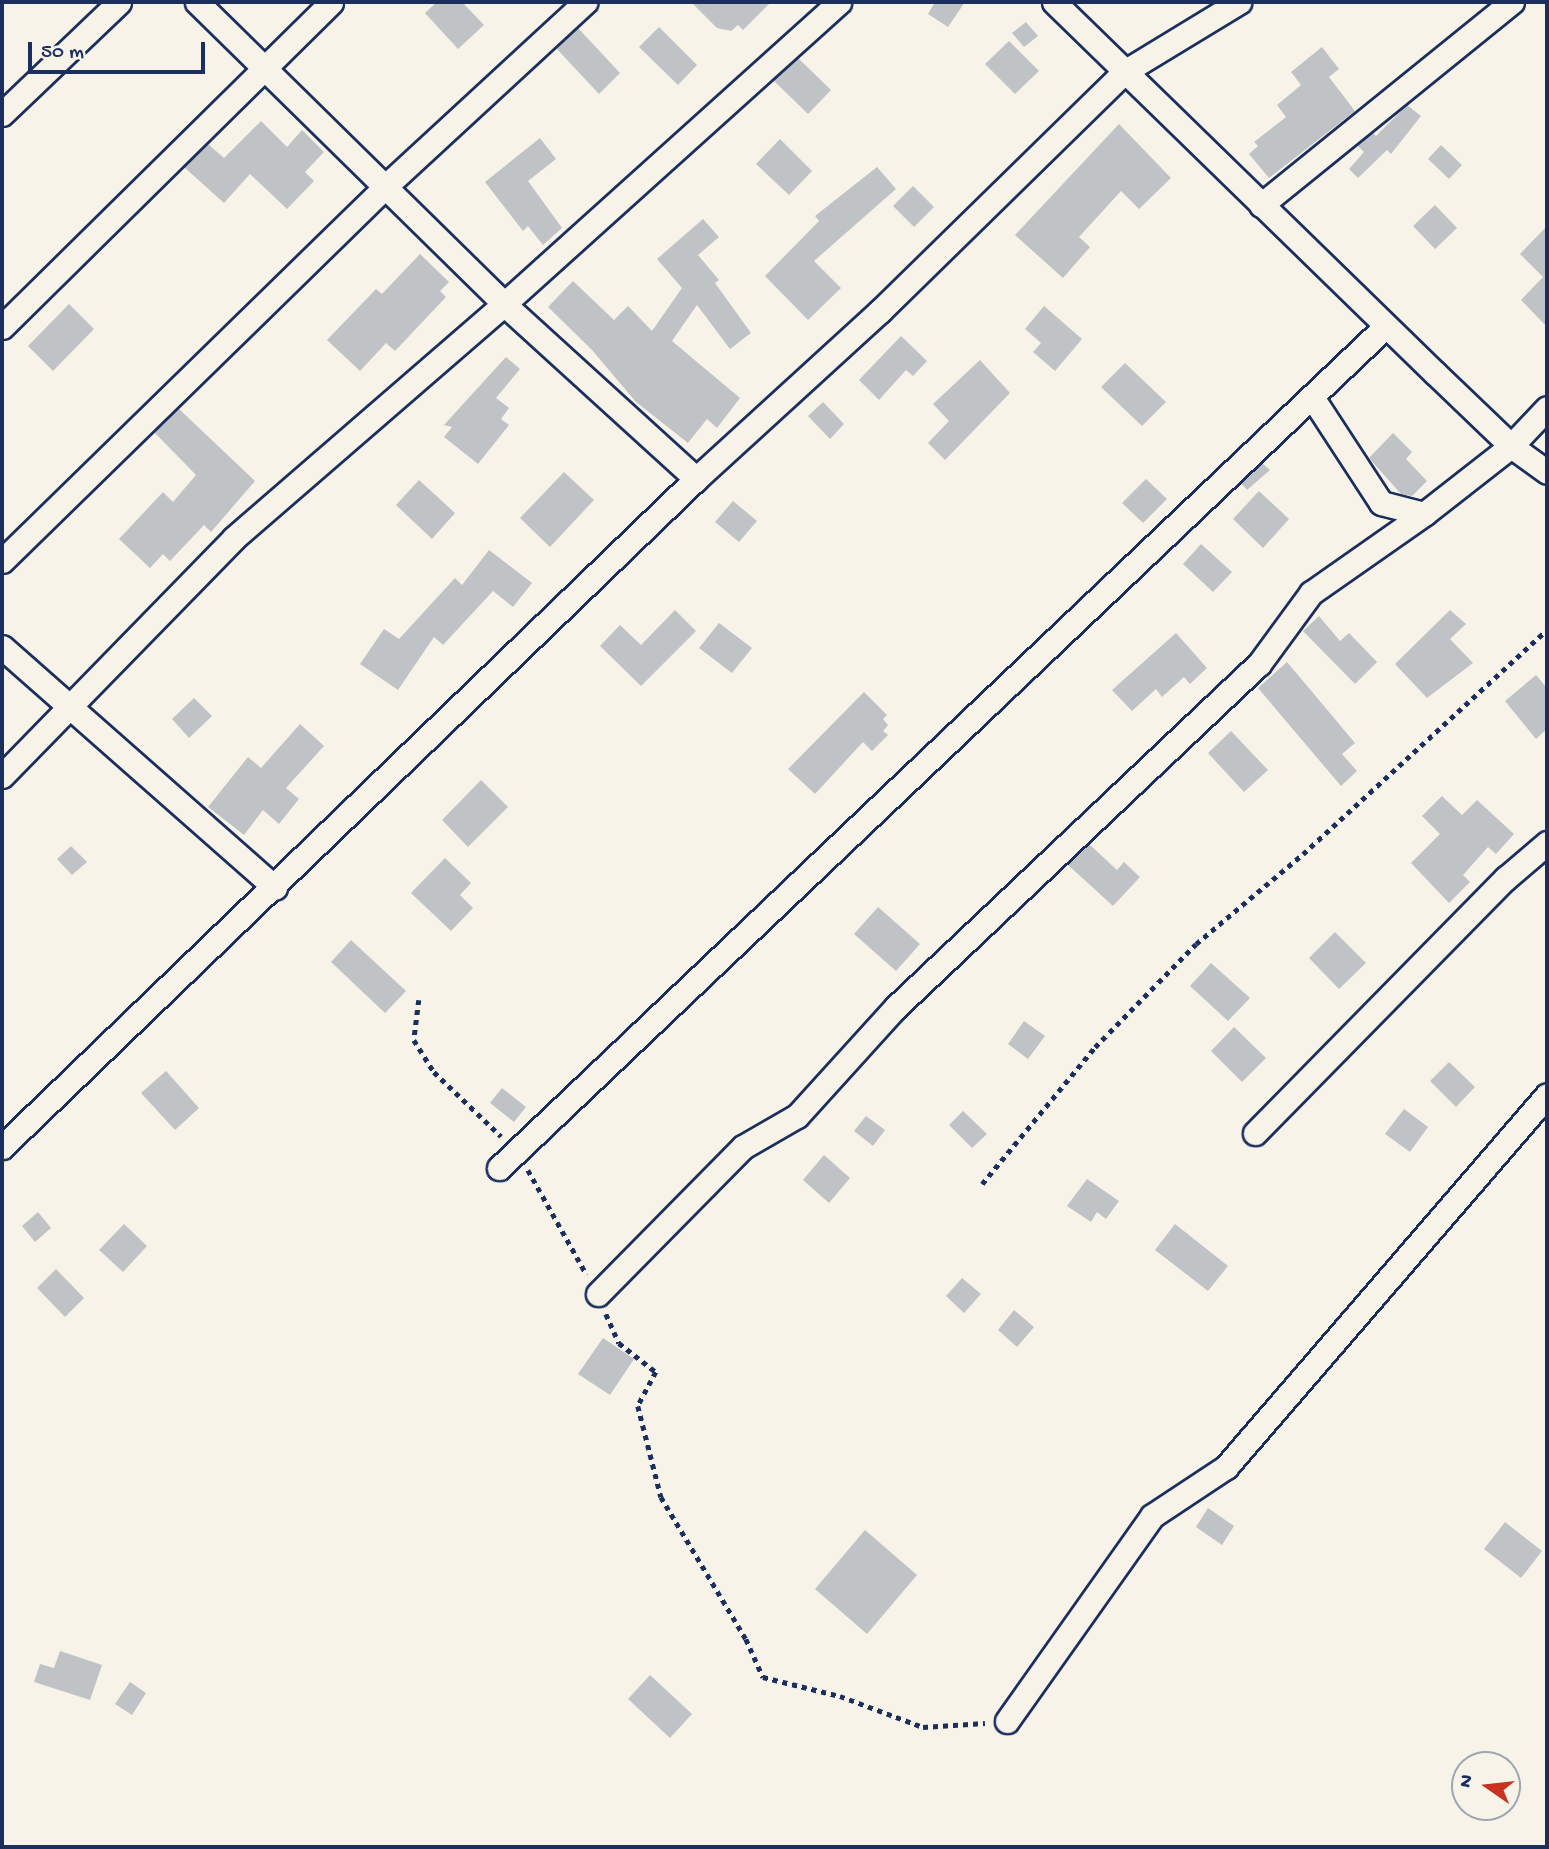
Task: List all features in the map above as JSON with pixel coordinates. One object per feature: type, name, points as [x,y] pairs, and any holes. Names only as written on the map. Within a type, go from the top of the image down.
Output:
[{"type":"street","points":[[2,114],[119,2]]},
{"type":"street","points":[[197,2],[387,185],[504,304],[696,479]]},
{"type":"street","points":[[2,327],[263,64],[331,2]]},
{"type":"street","points":[[2,561],[387,185],[585,2]]},
{"type":"street","points":[[2,776],[233,538],[504,304],[839,2]]},
{"type":"street","points":[[1054,2],[1511,446],[1547,472]]},
{"type":"street","points":[[2,1147],[275,888],[696,479],[880,311],[1124,72],[1239,2]]},
{"type":"street","points":[[1261,205],[1512,2]]},
{"type":"street","points":[[499,1168],[1386,326]]},
{"type":"street","points":[[1312,397],[1381,503],[1424,514]]},
{"type":"street","points":[[598,1294],[743,1147],[797,1116],[896,1007],[1259,664],[1311,593],[1424,514],[1511,446],[1547,408]]},
{"type":"street","points":[[2,647],[67,709],[275,888]]},
{"type":"street","points":[[1255,1133],[1506,878],[1547,843]]},
{"type":"street","points":[[1007,1721],[1152,1516],[1226,1467],[1547,1095]]},
{"type":"path","points":[[982,1184],[1095,1047],[1196,944],[1303,854],[1547,630]]},
{"type":"path","points":[[419,1000],[414,1040],[427,1061],[517,1151],[598,1294],[619,1343],[656,1372],[638,1406],[661,1497],[746,1639],[763,1677],[840,1696],[923,1727],[1007,1721]]},
{"type":"building","points":[[437,2],[462,2],[484,25],[458,49],[425,13]]},
{"type":"building","points":[[691,2],[771,2],[743,30],[738,25],[731,31],[717,28]]},
{"type":"building","points":[[935,2],[965,2],[948,27],[928,14]]},
{"type":"building","points":[[1026,22],[1038,36],[1024,47],[1012,33]]},
{"type":"building","points":[[659,27],[697,65],[678,85],[639,47]]},
{"type":"building","points":[[578,28],[620,73],[599,94],[556,48]]},
{"type":"building","points":[[1009,41],[1039,71],[1015,94],[985,64]]},
{"type":"building","points":[[1322,47],[1339,69],[1329,77],[1355,111],[1269,178],[1249,154],[1258,146],[1254,142],[1286,117],[1277,105],[1301,85],[1291,72]]},
{"type":"building","points":[[798,58],[831,90],[808,114],[773,80]]},
{"type":"building","points":[[1407,105],[1421,116],[1391,154],[1387,150],[1358,178],[1349,169],[1364,152],[1357,145],[1373,133],[1376,136]]},
{"type":"building","points":[[261,121],[287,147],[302,130],[324,152],[305,172],[314,181],[287,209],[250,174],[224,203],[184,167],[208,144],[224,158]]},
{"type":"building","points":[[1119,124],[1171,178],[1139,209],[1121,191],[1079,237],[1090,247],[1063,278],[1015,235]]},
{"type":"building","points":[[540,138],[556,159],[528,181],[562,228],[543,245],[528,226],[523,231],[485,182]]},
{"type":"building","points":[[780,139],[812,171],[789,195],[756,164]]},
{"type":"building","points":[[1441,145],[1462,165],[1449,179],[1428,159]]},
{"type":"building","points":[[877,167],[896,189],[814,261],[841,288],[808,320],[765,276],[819,221],[815,216]]},
{"type":"building","points":[[913,186],[934,207],[914,227],[893,206]]},
{"type":"building","points":[[1435,205],[1457,228],[1435,249],[1413,226]]},
{"type":"building","points":[[703,219],[719,237],[698,255],[719,280],[715,283],[751,333],[730,349],[697,305],[672,341],[740,398],[717,428],[707,419],[688,443],[636,402],[592,350],[548,307],[573,281],[614,320],[628,306],[652,331],[682,288],[657,259]]},
{"type":"building","points":[[1547,226],[1547,327],[1521,300],[1543,277],[1520,254]]},
{"type":"building","points":[[420,254],[449,282],[440,291],[446,297],[395,351],[386,343],[360,371],[327,340],[376,289],[382,294]]},
{"type":"building","points":[[69,304],[94,329],[53,371],[28,346]]},
{"type":"building","points":[[1044,306],[1082,339],[1055,371],[1033,352],[1041,343],[1025,329]]},
{"type":"building","points":[[901,336],[927,361],[913,376],[906,370],[879,400],[859,380]]},
{"type":"building","points":[[506,357],[520,369],[496,398],[509,408],[501,419],[509,425],[478,464],[444,437],[452,427],[444,425]]},
{"type":"building","points":[[980,360],[1010,393],[945,460],[928,443],[949,421],[933,404]]},
{"type":"building","points":[[1125,363],[1166,402],[1142,426],[1101,387]]},
{"type":"building","points":[[823,402],[844,424],[830,439],[808,416]]},
{"type":"building","points":[[178,408],[255,481],[211,532],[204,525],[170,561],[163,554],[150,568],[119,539],[163,492],[173,502],[196,475],[154,432]]},
{"type":"building","points":[[1393,433],[1412,452],[1406,459],[1427,481],[1412,496],[1401,494],[1369,458]]},
{"type":"building","points":[[1262,463],[1270,470],[1247,490],[1241,483]]},
{"type":"building","points":[[564,472],[594,500],[550,547],[520,518]]},
{"type":"building","points":[[1146,479],[1167,499],[1143,523],[1122,503]]},
{"type":"building","points":[[419,480],[455,513],[432,539],[396,505]]},
{"type":"building","points":[[1259,491],[1289,519],[1263,548],[1233,519]]},
{"type":"building","points":[[733,501],[757,521],[739,542],[715,522]]},
{"type":"building","points":[[1201,544],[1232,572],[1213,592],[1183,564]]},
{"type":"building","points":[[489,550],[532,583],[513,607],[493,591],[443,645],[434,637],[398,690],[360,664],[384,629],[399,639],[455,578],[462,585]]},
{"type":"building","points":[[675,610],[696,631],[641,686],[600,646],[620,625],[641,645]]},
{"type":"building","points":[[1450,610],[1466,624],[1450,639],[1473,663],[1427,698],[1395,664]]},
{"type":"building","points":[[1319,616],[1340,641],[1349,633],[1377,662],[1355,684],[1303,631]]},
{"type":"building","points":[[719,623],[752,648],[732,673],[699,648]]},
{"type":"building","points":[[1176,633],[1207,668],[1190,684],[1184,677],[1162,697],[1156,689],[1132,711],[1112,690]]},
{"type":"building","points":[[1287,662],[1355,743],[1342,754],[1357,771],[1341,786],[1258,688]]},
{"type":"building","points":[[1536,675],[1547,688],[1547,729],[1536,739],[1505,701]]},
{"type":"building","points":[[864,692],[887,715],[883,719],[888,725],[883,731],[888,735],[872,751],[863,742],[815,794],[788,769]]},
{"type":"building","points":[[194,698],[212,716],[189,738],[172,719]]},
{"type":"building","points":[[300,724],[324,746],[286,788],[299,799],[279,824],[263,810],[244,835],[208,807],[248,757],[261,768]]},
{"type":"building","points":[[1231,731],[1268,770],[1244,792],[1208,753]]},
{"type":"building","points":[[481,780],[508,807],[468,847],[442,820]]},
{"type":"building","points":[[1442,796],[1462,815],[1477,800],[1514,834],[1496,854],[1488,847],[1463,875],[1470,882],[1449,903],[1411,863],[1440,834],[1422,816]]},
{"type":"building","points":[[1089,844],[1117,870],[1124,862],[1140,877],[1113,906],[1067,864]]},
{"type":"building","points":[[71,846],[87,862],[72,875],[57,859]]},
{"type":"building","points":[[445,858],[471,883],[460,895],[473,908],[451,931],[411,893]]},
{"type":"building","points":[[878,907],[920,944],[896,971],[854,934]]},
{"type":"building","points":[[1335,932],[1366,963],[1339,989],[1309,958]]},
{"type":"building","points":[[351,940],[406,991],[385,1013],[331,962]]},
{"type":"building","points":[[1211,963],[1250,998],[1228,1021],[1190,986]]},
{"type":"building","points":[[1024,1021],[1045,1036],[1028,1059],[1008,1044]]},
{"type":"building","points":[[1234,1027],[1266,1058],[1242,1082],[1211,1051]]},
{"type":"building","points":[[1449,1062],[1475,1087],[1456,1107],[1430,1081]]},
{"type":"building","points":[[166,1071],[199,1108],[175,1130],[141,1093]]},
{"type":"building","points":[[502,1088],[526,1107],[514,1122],[490,1103]]},
{"type":"building","points":[[1404,1109],[1428,1127],[1410,1152],[1385,1134]]},
{"type":"building","points":[[963,1111],[987,1134],[972,1148],[949,1125]]},
{"type":"building","points":[[866,1116],[885,1130],[873,1146],[854,1131]]},
{"type":"building","points":[[824,1155],[850,1178],[829,1203],[803,1180]]},
{"type":"building","points":[[1087,1179],[1119,1201],[1106,1219],[1097,1212],[1091,1222],[1067,1206]]},
{"type":"building","points":[[38,1212],[51,1228],[35,1242],[22,1226]]},
{"type":"building","points":[[124,1224],[147,1246],[123,1272],[99,1250]]},
{"type":"building","points":[[1175,1224],[1228,1266],[1208,1291],[1155,1250]]},
{"type":"building","points":[[56,1269],[84,1298],[65,1317],[37,1288]]},
{"type":"building","points":[[962,1278],[981,1294],[964,1313],[946,1296]]},
{"type":"building","points":[[1014,1310],[1034,1327],[1017,1347],[998,1330]]},
{"type":"building","points":[[603,1338],[634,1359],[610,1395],[578,1374]]},
{"type":"building","points":[[1208,1508],[1234,1526],[1222,1545],[1196,1527]]},
{"type":"building","points":[[1505,1522],[1542,1551],[1521,1578],[1484,1549]]},
{"type":"building","points":[[865,1530],[917,1575],[867,1634],[815,1589]]},
{"type":"building","points":[[60,1651],[102,1665],[90,1700],[34,1682],[40,1664],[54,1668]]},
{"type":"building","points":[[650,1675],[692,1714],[670,1738],[628,1699]]},
{"type":"building","points":[[130,1682],[146,1693],[132,1715],[115,1704]]}]
